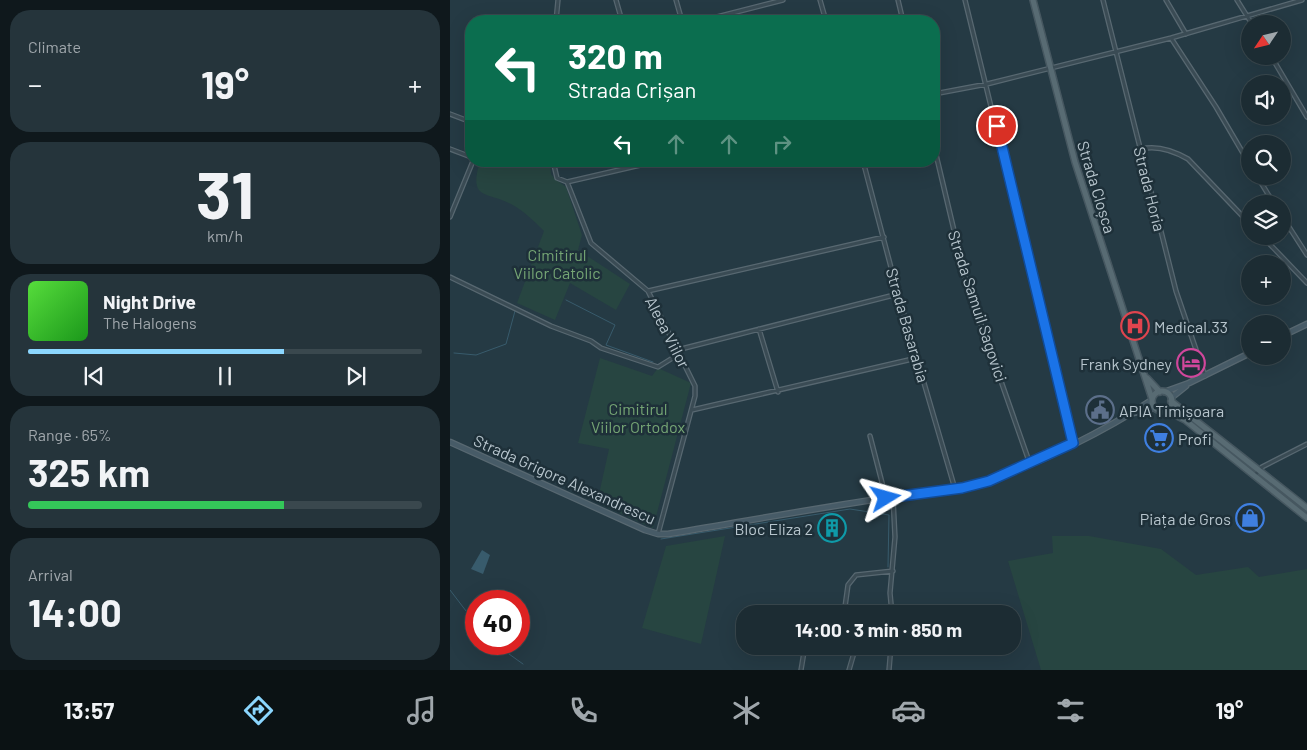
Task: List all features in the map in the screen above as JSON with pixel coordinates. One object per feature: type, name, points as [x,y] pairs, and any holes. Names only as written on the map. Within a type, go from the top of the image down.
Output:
[{"type":"main road","name":"Strada Cloșca","points":[[1033,0],[1075,162],[1147,378],[1152,399]]},
{"type":"main road","name":"Strada Cloșca","points":[[1147,378],[1162,392]]},
{"type":"main road","points":[[1307,508],[1162,392],[1152,399],[1155,408],[1177,415],[1307,518]]},
{"type":"main road","points":[[1165,410],[1170,406],[1171,400]]},
{"type":"street","points":[[557,15],[558,0]]},
{"type":"street","points":[[616,0],[620,15]]},
{"type":"street","points":[[676,0],[680,15]]},
{"type":"street","points":[[722,15],[783,0]]},
{"type":"street","points":[[820,0],[824,15]]},
{"type":"street","points":[[898,0],[902,15]]},
{"type":"street","points":[[965,0],[1073,443]]},
{"type":"street","name":"Strada Horia","points":[[1103,0],[1176,291],[1205,376]]},
{"type":"street","points":[[1166,0],[1186,34]]},
{"type":"street","points":[[1237,0],[1246,15]]},
{"type":"street","points":[[1257,15],[1302,0]]},
{"type":"street","points":[[940,93],[987,84],[1241,20]]},
{"type":"street","points":[[1171,38],[1241,150]]},
{"type":"street","points":[[1276,65],[1307,117]]},
{"type":"street","points":[[450,114],[465,120]]},
{"type":"street","points":[[1141,149],[1159,148],[1188,159],[1241,215]]},
{"type":"street","points":[[450,149],[465,155]]},
{"type":"street","points":[[450,217],[470,167]]},
{"type":"street","name":"Aleea Viilor","points":[[554,167],[557,178],[567,182],[590,244],[648,291],[695,386],[696,396],[658,534]]},
{"type":"street","points":[[567,182],[632,167]]},
{"type":"street","name":"Strada Basarabia","points":[[865,167],[898,294],[955,489]]},
{"type":"street","name":"Strada Samuil Sagovici","points":[[939,167],[966,281],[1030,464]]},
{"type":"street","points":[[1291,230],[1307,254]]},
{"type":"street","points":[[648,291],[884,237]]},
{"type":"street","points":[[1271,245],[1307,283]]},
{"type":"street","points":[[450,276],[551,326],[591,341],[600,348],[658,367],[678,352],[759,329],[898,294]]},
{"type":"street","points":[[1291,332],[1307,324]]},
{"type":"street","points":[[759,329],[778,392]]},
{"type":"street","points":[[691,410],[778,392],[917,358]]},
{"type":"street","points":[[1162,392],[1189,383],[1241,358]]},
{"type":"street","points":[[1171,400],[1189,383]]},
{"type":"street","name":"Strada Grigore Alexandrescu","points":[[450,442],[658,534],[955,489],[989,481],[1030,464],[1132,414],[1152,399]]},
{"type":"street","name":"Strada Grigore Alexandrescu","points":[[1132,414],[1155,408]]},
{"type":"street","points":[[870,436],[886,498]]},
{"type":"street","points":[[1255,475],[1259,470],[1307,444]]},
{"type":"street","points":[[891,605],[893,497]]},
{"type":"street","points":[[845,605],[848,585],[856,575],[893,571]]},
{"type":"street","points":[[801,670],[804,655]]},
{"type":"street","points":[[849,670],[853,655]]},
{"type":"street","points":[[889,670],[890,655]]},
{"type":"green space","name":"Cimitirul Viilor Catolic","points":[[479,167],[550,167],[551,174],[566,187],[582,235],[578,250],[630,284],[616,310],[570,283],[555,320],[517,303],[544,231],[529,216],[516,207],[482,193],[476,183]]},
{"type":"green space","name":"Cimitirul Viilor Ortodox","points":[[600,358],[652,376],[658,368],[691,383],[653,528],[597,503],[609,449],[578,443]]},
{"type":"green space","points":[[725,536],[701,644],[642,628],[666,546]]},
{"type":"green space","points":[[1052,536],[1089,536],[1161,549],[1196,575],[1248,567],[1259,577],[1307,569],[1307,670],[1041,670],[1008,561],[1053,553]]},
{"type":"water","points":[[482,550],[490,555],[483,574],[471,569]]},
{"type":"waterway","points":[[566,300],[615,325],[606,345],[653,362]]},
{"type":"waterway","points":[[454,353],[476,355],[506,344],[515,311]]},
{"type":"waterway","points":[[661,539],[850,509],[889,515],[888,567]]},
{"type":"waterway","points":[[450,590],[465,610]]},
{"type":"waterway","points":[[510,655],[523,664]]},
{"type":"place","name":"Medical.33","points":[[1135,326]]},
{"type":"place","name":"Frank Sydney","points":[[1191,363]]},
{"type":"place","name":"APIA Timișoara","points":[[1100,410]]},
{"type":"place","name":"Profi","points":[[1159,438]]},
{"type":"place","name":"Piața de Gros","points":[[1250,518]]},
{"type":"place","name":"Bloc Eliza 2","points":[[832,528]]},
{"type":"route","points":[[886,498],[962,488],[989,481],[1073,443],[997,126]]}]
